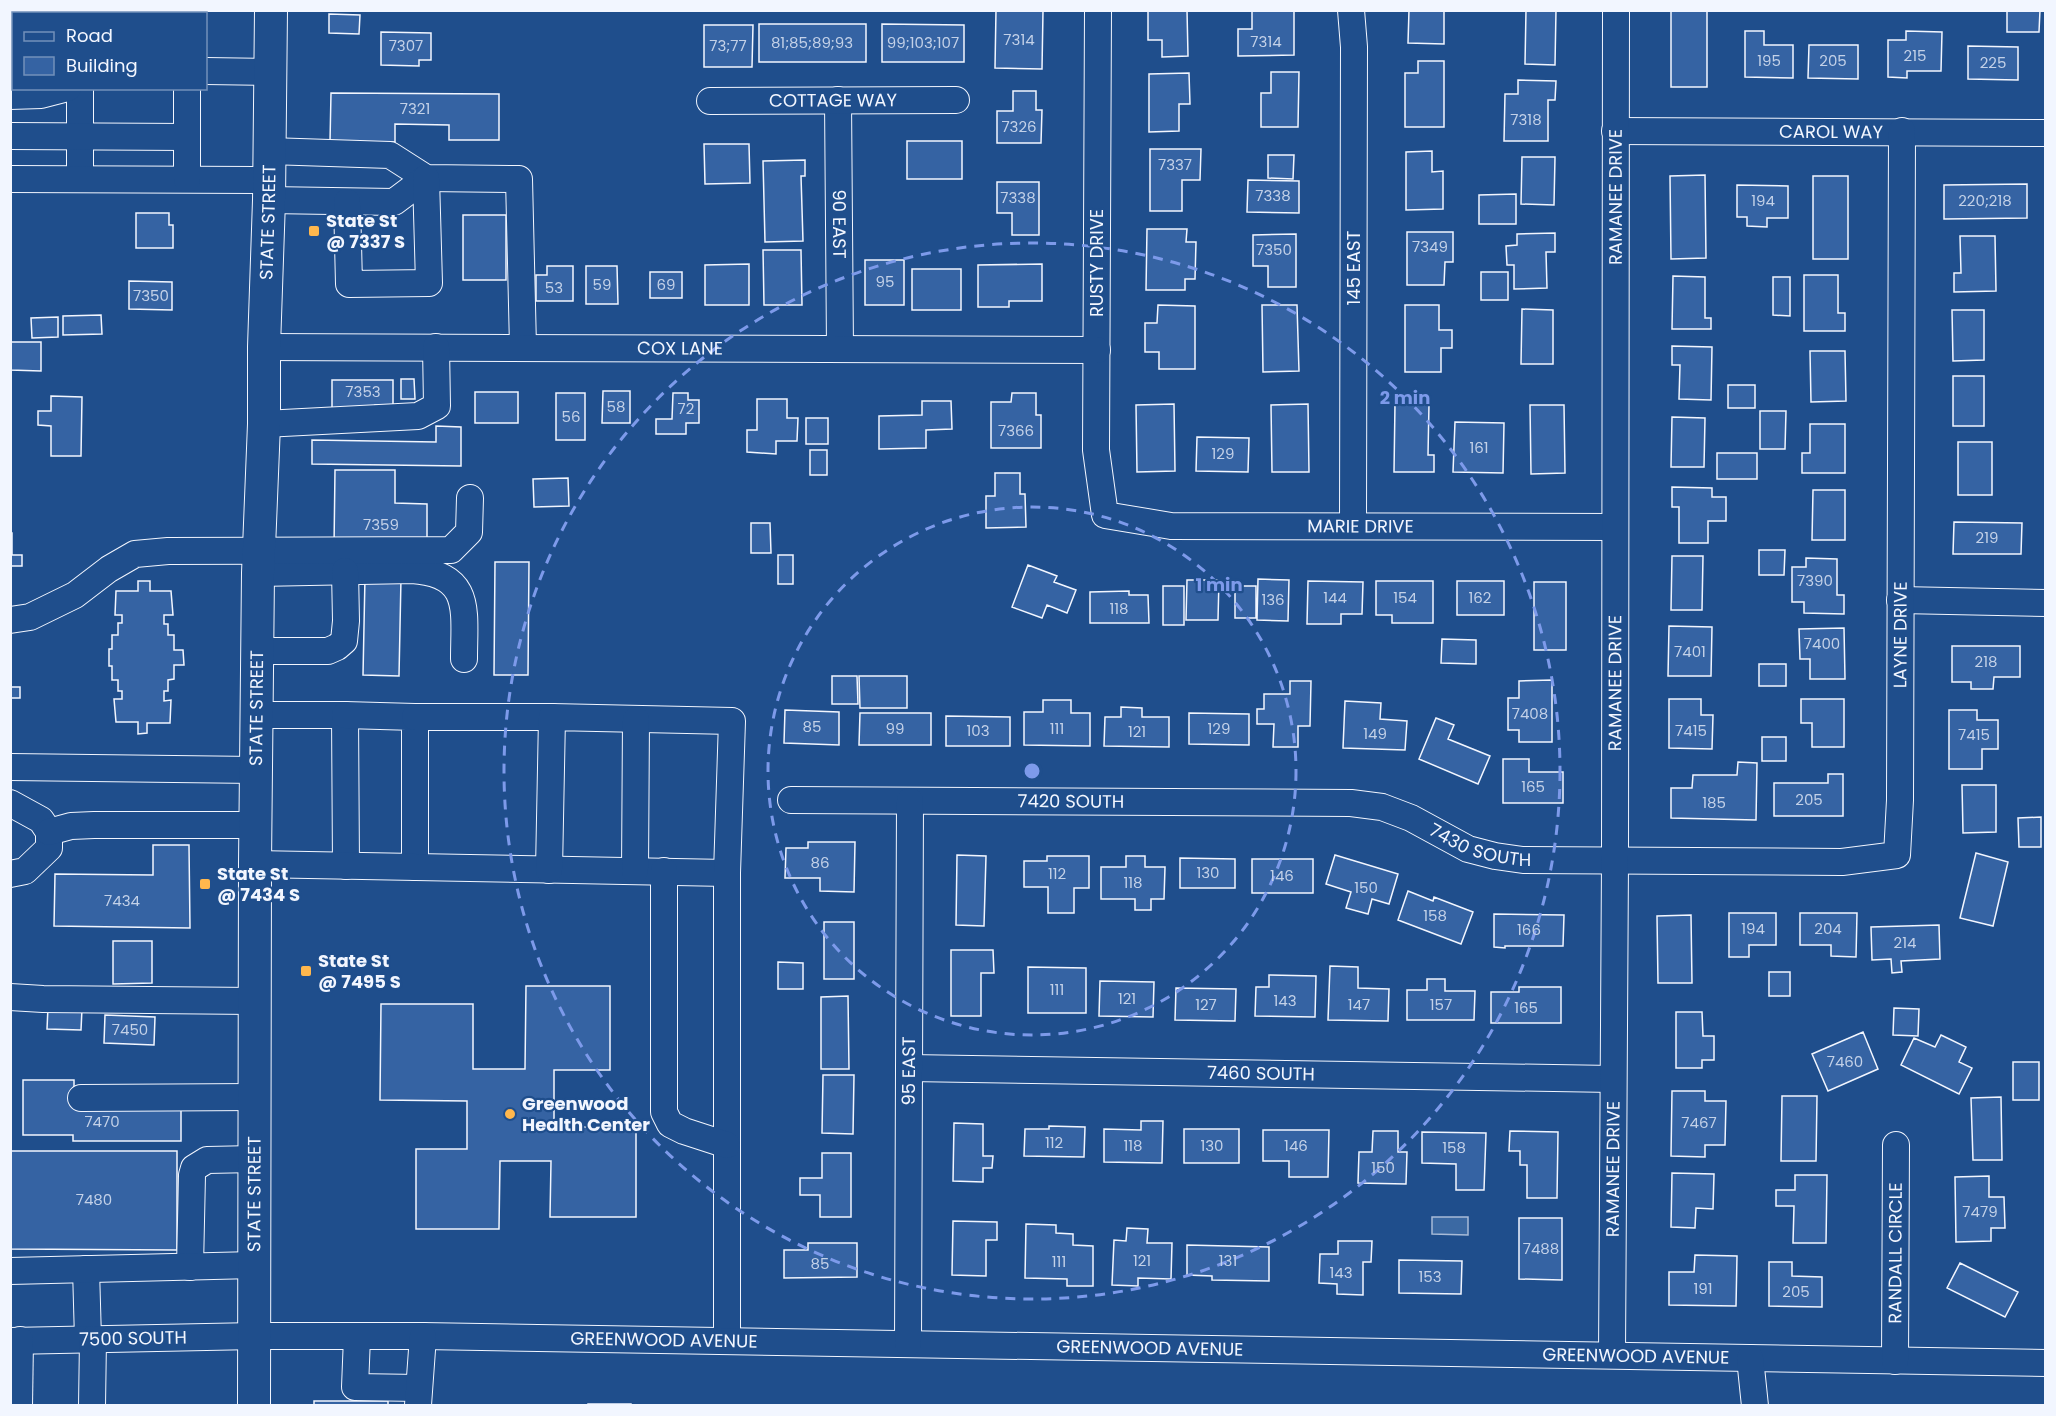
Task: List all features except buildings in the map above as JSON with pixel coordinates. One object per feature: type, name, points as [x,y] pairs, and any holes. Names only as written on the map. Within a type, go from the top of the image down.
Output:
[{"type":"main road","name":"STATE STREET","points":[[254,1406],[256,715],[264,424],[271,10]]},
{"type":"street","name":"RUSTY DRIVE","points":[[1098,10],[1096,450],[1105,515]]},
{"type":"street","name":"145 EAST","points":[[1351,10],[1354,47],[1353,526]]},
{"type":"street","name":"RAMANEE DRIVE","points":[[1612,1355],[1616,10]]},
{"type":"street","points":[[207,71],[270,72]]},
{"type":"street","points":[[10,96],[41,96],[61,90]]},
{"type":"street","points":[[80,90],[81,179]]},
{"type":"street","points":[[187,90],[187,179]]},
{"type":"street","name":"90 EAST","points":[[838,100],[840,349]]},
{"type":"street","name":"COTTAGE WAY","points":[[710,101],[956,100]]},
{"type":"street","name":"CAROL WAY","points":[[1616,131],[2046,133]]},
{"type":"street","name":"LAYNE DRIVE","points":[[1615,861],[1842,862],[1897,855],[1900,800],[1902,131]]},
{"type":"street","points":[[10,136],[187,137]]},
{"type":"street","points":[[10,179],[269,177],[390,155],[426,178],[519,179],[523,347]]},
{"type":"street","points":[[269,177],[347,202],[394,202],[426,178]]},
{"type":"street","points":[[347,202],[349,284],[429,283],[426,178]]},
{"type":"street","name":"COX LANE","points":[[264,347],[1096,350]]},
{"type":"street","points":[[264,424],[418,416],[436,406],[436,347]]},
{"type":"street","points":[[259,562],[451,550],[469,532],[470,498]]},
{"type":"street","name":"MARIE DRIVE","points":[[1105,515],[1171,526],[1616,527]]},
{"type":"street","points":[[10,620],[30,617],[75,595],[109,568],[135,554],[168,551],[345,571],[430,571],[442,575],[453,583],[460,594],[463,606],[464,660]]},
{"type":"street","points":[[257,651],[328,651],[344,641],[345,571]]},
{"type":"street","points":[[1900,600],[2046,603]]},
{"type":"street","points":[[256,715],[552,717],[732,722],[727,873],[727,1341]]},
{"type":"street","points":[[345,715],[346,866]]},
{"type":"street","points":[[415,717],[415,867]]},
{"type":"street","points":[[549,870],[552,717]]},
{"type":"street","points":[[635,871],[636,720]]},
{"type":"street","points":[[10,767],[256,770]]},
{"type":"street","name":"7420 SOUTH","points":[[791,800],[1351,802]]},
{"type":"street","name":"95 EAST","points":[[908,1343],[910,801]]},
{"type":"street","name":"7430 SOUTH","points":[[1351,802],[1382,807],[1412,818],[1468,849],[1495,856],[1523,860],[1615,861]]},
{"type":"street","points":[[10,803],[41,820],[49,832],[50,848],[25,871],[10,874]]},
{"type":"street","points":[[49,832],[71,826],[94,825],[255,825]]},
{"type":"street","points":[[255,864],[727,873]]},
{"type":"street","points":[[664,872],[664,1112],[670,1125],[727,1145]]},
{"type":"street","points":[[10,997],[254,1000]]},
{"type":"street","name":"7460 SOUTH","points":[[909,1068],[1613,1079]]},
{"type":"street","points":[[81,1098],[254,1097]]},
{"type":"street","name":"RANDALL CIRCLE","points":[[1896,1145],[1896,1361]]},
{"type":"street","points":[[190,1267],[194,1168],[207,1160],[254,1159]]},
{"type":"street","points":[[10,1271],[254,1265]]},
{"type":"street","points":[[86,1269],[91,1339],[92,1405],[98,1406]]},
{"type":"street","name":"GREENWOOD AVENUE","points":[[255,1336],[423,1336],[908,1343],[2046,1364]]},
{"type":"street","name":"7500 SOUTH","points":[[15,1341],[255,1336]]},
{"type":"street","points":[[357,1337],[355,1387],[419,1397],[423,1336]]},
{"type":"street","points":[[15,1341],[19,1406]]},
{"type":"street","points":[[1750,1358],[1755,1406]]},
{"type":"water","points":[[1432,1217],[1468,1217],[1468,1235],[1432,1234]]},
{"type":"place","name":"State St @ 7337 S","points":[[314,231]]},
{"type":"place","name":"State St @ 7434 S","points":[[205,884]]},
{"type":"place","name":"State St @ 7495 S","points":[[306,971]]},
{"type":"place","name":"Greenwood Health Center","points":[[510,1114]]}]
